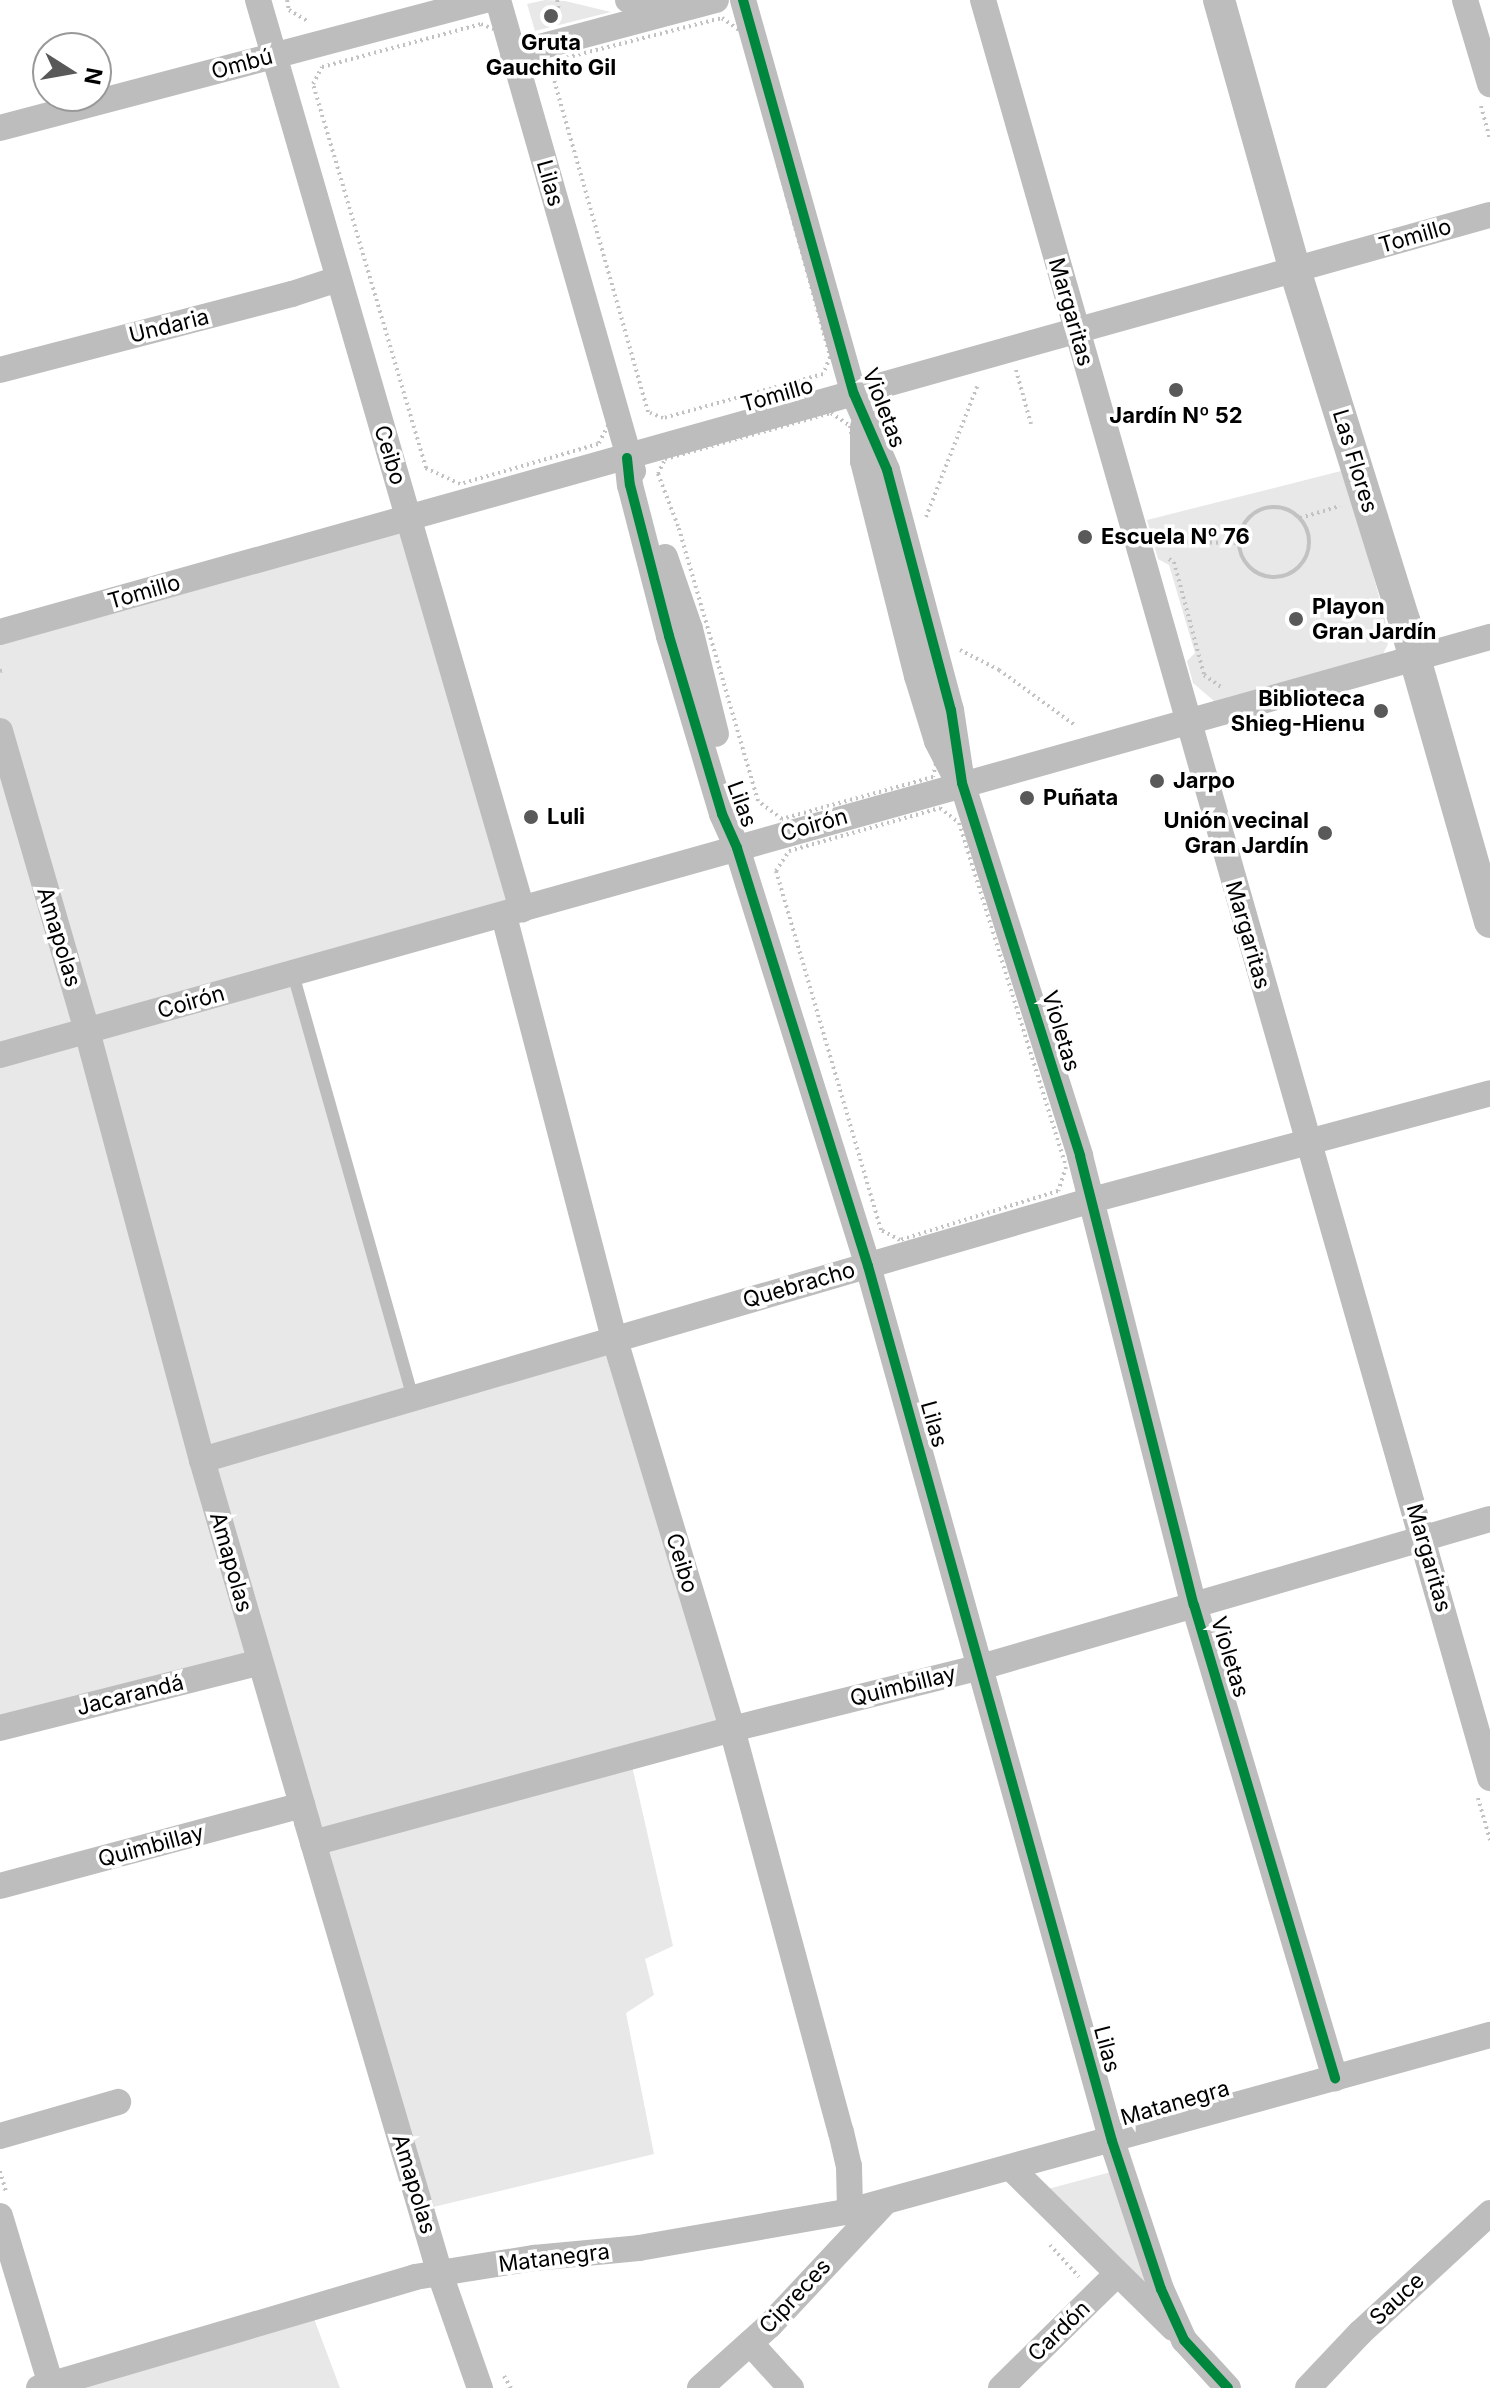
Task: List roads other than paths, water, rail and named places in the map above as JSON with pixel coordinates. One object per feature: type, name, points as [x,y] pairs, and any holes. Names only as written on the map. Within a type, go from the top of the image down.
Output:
[{"type":"street","name":"Ceibo","points":[[258,0],[409,518],[513,912],[614,1337],[732,1729],[841,2132],[849,2166],[850,2211]]},
{"type":"street","name":"Ombú","points":[[0,128],[485,0]]},
{"type":"street","name":"Lilas","points":[[498,0],[627,458],[646,501],[690,629],[733,805],[737,848],[868,1266],[1112,2141],[1161,2289],[1184,2340]]},
{"type":"street","points":[[628,0],[712,7]]},
{"type":"street","name":"Violetas","points":[[743,0],[858,405],[887,470],[951,710],[962,783],[1092,1200],[1194,1605],[1335,2078]]},
{"type":"street","name":"Margaritas","points":[[983,0],[1307,1144],[1424,1538],[1483,1786]]},
{"type":"street","name":"Las Flores","points":[[1219,0],[1295,270],[1413,656],[1490,922]]},
{"type":"street","points":[[1465,0],[1490,84]]},
{"type":"street","points":[[513,54],[712,7]]},
{"type":"street","name":"Tomillo","points":[[0,632],[627,458],[858,405],[1077,331],[1490,215]]},
{"type":"street","name":"Undaria","points":[[0,370],[292,294],[338,279]]},
{"type":"street","name":"Coirón","points":[[0,1055],[1413,656],[1490,637]]},
{"type":"street","name":"Amapolas","points":[[0,731],[87,1031],[202,1460],[260,1662],[440,2274],[480,2388]]},
{"type":"street","name":"Quebracho","points":[[202,1460],[614,1337],[1092,1200],[1490,1093]]},
{"type":"street","name":"Quimbillay","points":[[313,1843],[732,1729],[981,1667],[1490,1519]]},
{"type":"street","name":"Jacarandá","points":[[0,1728],[260,1662]]},
{"type":"street","name":"Quimbillay","points":[[0,1886],[302,1805]]},
{"type":"street","name":"Matanegra","points":[[45,2386],[415,2277],[534,2258],[639,2248],[850,2211],[1490,2035]]},
{"type":"street","points":[[0,2136],[118,2102]]},
{"type":"street","name":"Lilas","points":[[1011,2168],[1228,2388]]},
{"type":"street","name":"Cipreces","points":[[700,2388],[750,2343],[886,2200]]},
{"type":"street","name":"Sauce","points":[[1308,2388],[1360,2333],[1490,2213]]},
{"type":"street","points":[[0,2216],[45,2386]]},
{"type":"street","name":"Cardón","points":[[1001,2388],[1117,2274]]},
{"type":"street","points":[[750,2343],[791,2388]]},
{"type":"lane","points":[[293,974],[413,1398]]},
{"type":"place","name":"Gruta Gauchito Gil","points":[[551,16]]},
{"type":"place","name":"Jardín Nº 52","points":[[1176,390]]},
{"type":"place","name":"Escuela Nº 76","points":[[1085,537]]},
{"type":"place","name":"Playon Gran Jardín","points":[[1296,619]]},
{"type":"place","name":"Biblioteca Shieg-Hienu","points":[[1381,711]]},
{"type":"place","name":"Jarpo","points":[[1157,781]]},
{"type":"place","name":"Puñata","points":[[1027,798]]},
{"type":"place","name":"Luli","points":[[531,817]]},
{"type":"place","name":"Unión vecinal Gran Jardín","points":[[1325,833]]}]
